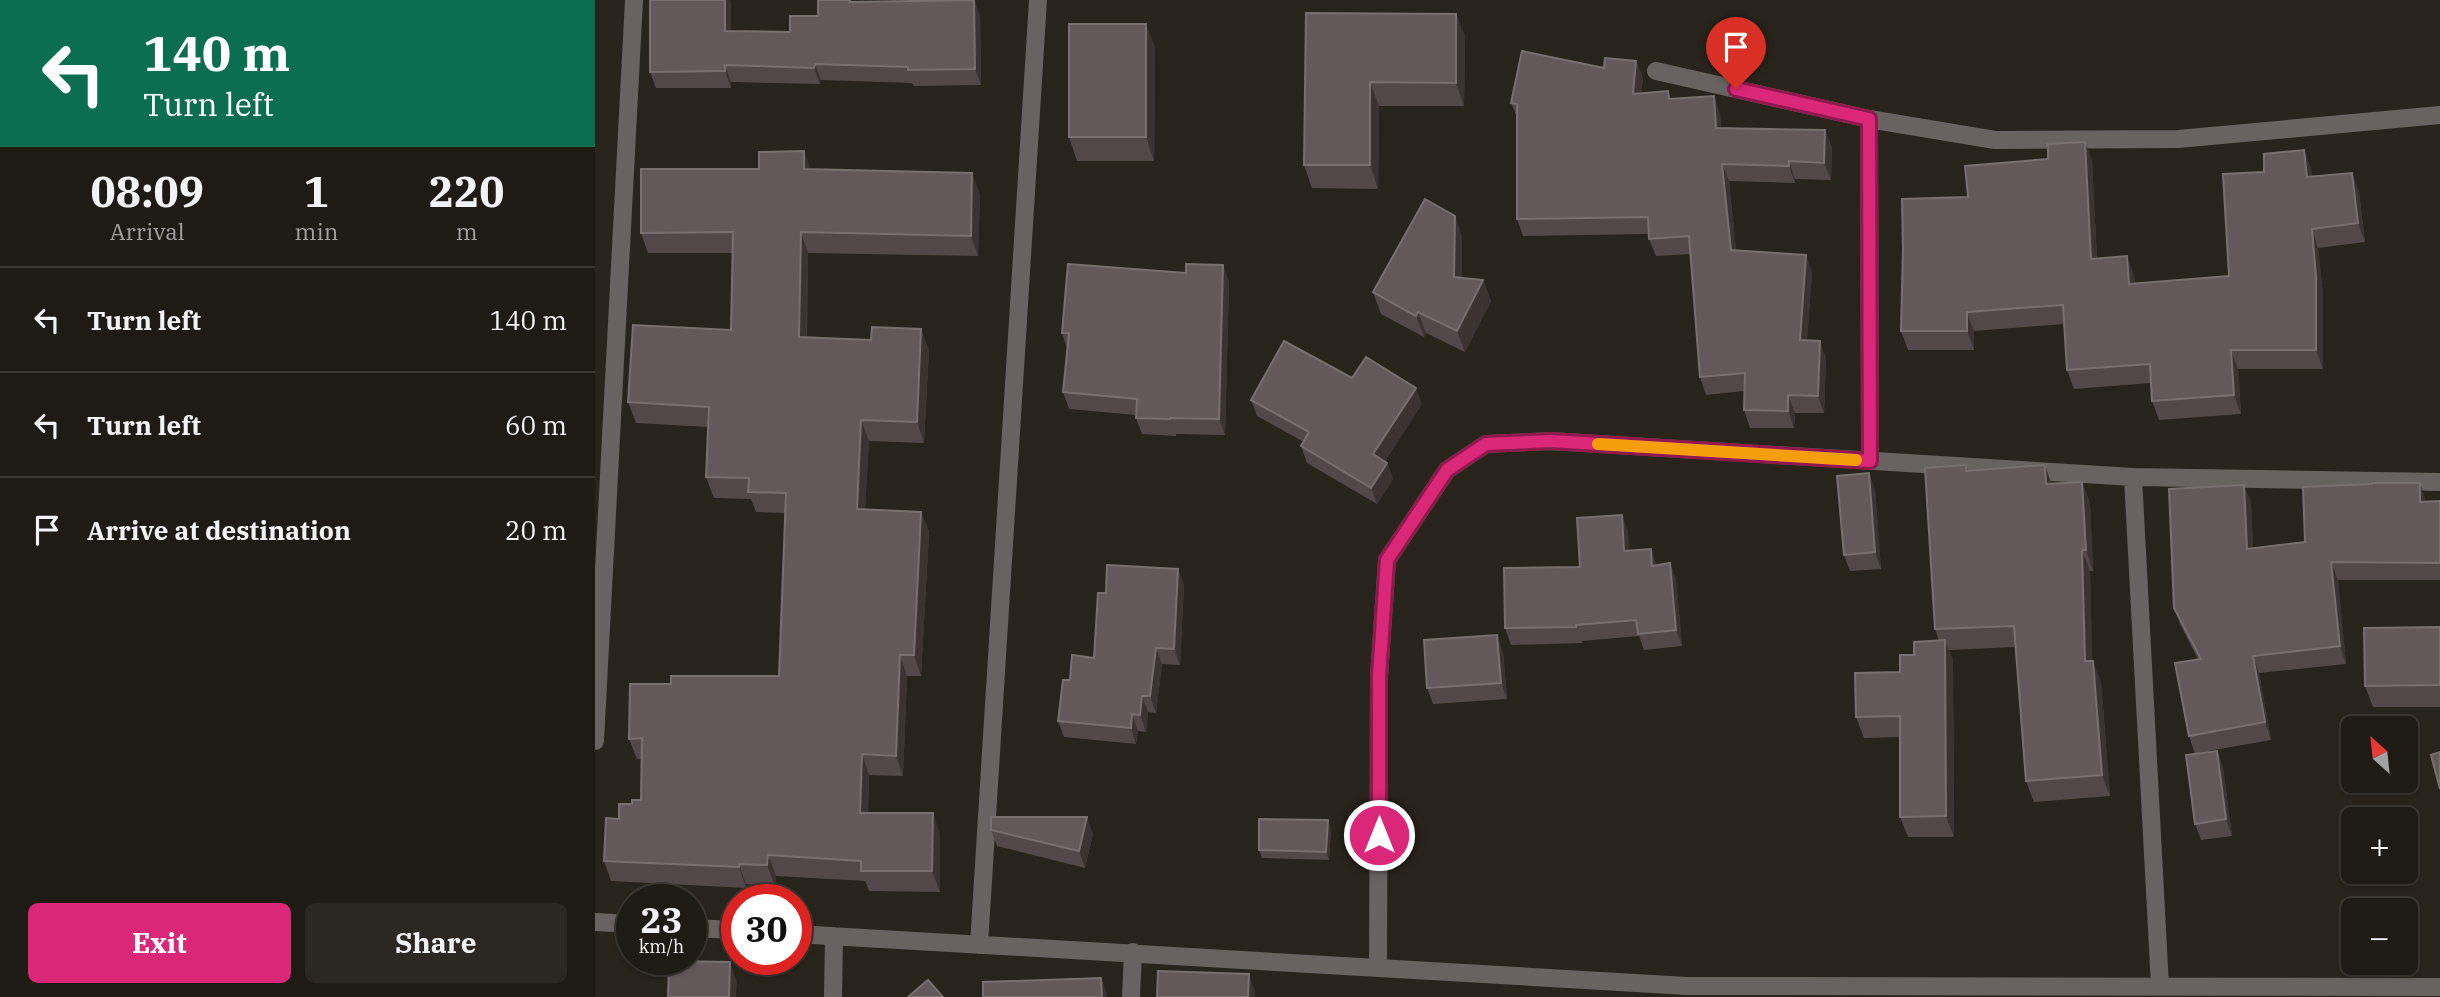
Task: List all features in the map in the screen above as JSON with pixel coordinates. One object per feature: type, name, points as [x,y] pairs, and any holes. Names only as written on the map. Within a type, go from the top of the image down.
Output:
[{"type":"street","points":[[595,741],[634,0]]},
{"type":"street","points":[[979,945],[1038,0]]},
{"type":"street","points":[[1656,71],[1869,119],[1995,140],[2178,139],[2440,115]]},
{"type":"street","points":[[1869,119],[1870,461]]},
{"type":"street","points":[[1378,968],[1379,676],[1387,560],[1447,470],[1486,444],[1551,441],[2133,477],[2440,482]]},
{"type":"street","points":[[2133,477],[2160,986]]},
{"type":"street","points":[[595,922],[616,923]]},
{"type":"street","points":[[812,935],[1378,968],[1687,992],[1907,992],[2160,986],[2440,987]]},
{"type":"street","points":[[833,997],[834,936]]},
{"type":"street","points":[[1131,997],[1133,952]]},
{"type":"building","points":[[650,0],[725,0],[725,31],[790,32],[790,16],[818,16],[818,0],[974,0],[975,69],[908,70],[908,67],[815,64],[814,68],[725,65],[725,71],[650,72]]},
{"type":"building","points":[[1306,13],[1456,14],[1456,83],[1370,82],[1370,165],[1304,165]]},
{"type":"building","points":[[1069,24],[1146,24],[1146,137],[1069,137]]},
{"type":"building","points":[[1522,51],[1604,68],[1605,58],[1636,61],[1633,94],[1668,91],[1669,99],[1714,96],[1716,128],[1825,130],[1824,163],[1789,161],[1789,166],[1722,164],[1731,250],[1806,255],[1800,340],[1820,341],[1818,396],[1788,395],[1788,411],[1744,410],[1745,373],[1700,377],[1689,236],[1649,239],[1648,217],[1517,219],[1517,104],[1511,103]]},
{"type":"building","points":[[2085,142],[2091,259],[2127,256],[2129,284],[2229,276],[2223,174],[2264,172],[2264,154],[2304,150],[2307,177],[2352,173],[2358,223],[2312,229],[2316,277],[2316,350],[2231,350],[2234,395],[2152,401],[2150,364],[2067,370],[2063,305],[1967,312],[1967,331],[1901,331],[1902,199],[1968,197],[1965,166],[2048,159],[2048,144]]},
{"type":"building","points":[[804,151],[804,169],[972,173],[971,236],[801,232],[799,337],[871,340],[872,327],[921,329],[917,422],[861,420],[857,509],[921,512],[914,655],[900,655],[896,756],[862,754],[860,813],[933,813],[932,871],[861,871],[861,861],[768,855],[767,865],[739,864],[739,867],[604,861],[606,818],[619,819],[619,804],[632,804],[632,800],[641,800],[642,738],[629,739],[630,684],[671,684],[671,676],[779,676],[786,493],[748,492],[749,478],[706,477],[709,407],[628,402],[633,325],[731,330],[733,232],[641,233],[641,169],[759,169],[759,152]]},
{"type":"building","points":[[1425,199],[1455,216],[1454,277],[1483,280],[1457,331],[1418,312],[1416,316],[1373,292]]},
{"type":"building","points":[[1068,264],[1186,273],[1186,264],[1223,265],[1219,419],[1136,418],[1137,399],[1063,392],[1069,333],[1062,333]]},
{"type":"building","points":[[1284,341],[1352,378],[1366,357],[1416,388],[1373,454],[1387,463],[1371,488],[1301,446],[1309,432],[1251,400]]},
{"type":"building","points":[[1966,465],[1966,471],[2045,465],[2046,484],[2082,482],[2086,550],[2082,550],[2085,661],[2093,661],[2102,775],[2026,781],[2014,626],[1935,629],[1925,468]]},
{"type":"building","points":[[1869,473],[1875,552],[1844,555],[1837,476]]},
{"type":"building","points":[[2420,483],[2420,502],[2440,501],[2440,563],[2331,562],[2340,646],[2253,656],[2265,722],[2189,736],[2175,663],[2201,659],[2174,608],[2169,489],[2244,485],[2247,549],[2305,542],[2303,487]]},
{"type":"building","points":[[1622,515],[1624,551],[1651,549],[1652,566],[1670,563],[1676,630],[1638,634],[1636,620],[1576,627],[1505,628],[1504,568],[1580,567],[1577,518]]},
{"type":"building","points":[[1107,565],[1178,569],[1174,649],[1156,648],[1150,696],[1142,696],[1140,715],[1132,714],[1131,728],[1058,721],[1063,680],[1070,680],[1072,655],[1094,658],[1098,593],[1106,593]]},
{"type":"building","points":[[2440,627],[2440,685],[2365,686],[2364,628]]},
{"type":"building","points":[[1497,635],[1501,683],[1427,688],[1424,640]]},
{"type":"building","points":[[1945,640],[1946,816],[1900,817],[1900,716],[1856,717],[1855,673],[1900,672],[1900,655],[1914,655],[1914,642]]},
{"type":"building","points":[[2217,751],[2226,819],[2195,824],[2186,755]]},
{"type":"building","points":[[2440,752],[2440,789],[2431,755]]},
{"type":"building","points":[[991,817],[1087,817],[1079,851],[991,830]]},
{"type":"building","points":[[1259,819],[1328,820],[1326,852],[1259,850]]},
{"type":"building","points":[[707,962],[721,962],[721,975],[730,975],[729,997],[668,997],[669,975],[707,975]]},
{"type":"building","points":[[1158,971],[1249,974],[1248,997],[1157,997]]},
{"type":"building","points":[[1101,978],[1102,997],[983,997],[983,982]]},
{"type":"building","points":[[928,980],[943,997],[908,997]]},
{"type":"slow traffic","points":[[1598,444],[1856,460]]},
{"type":"route","points":[[1379,835],[1379,676],[1387,560],[1447,470],[1486,444],[1551,441],[1870,461],[1869,119],[1736,89]]}]
